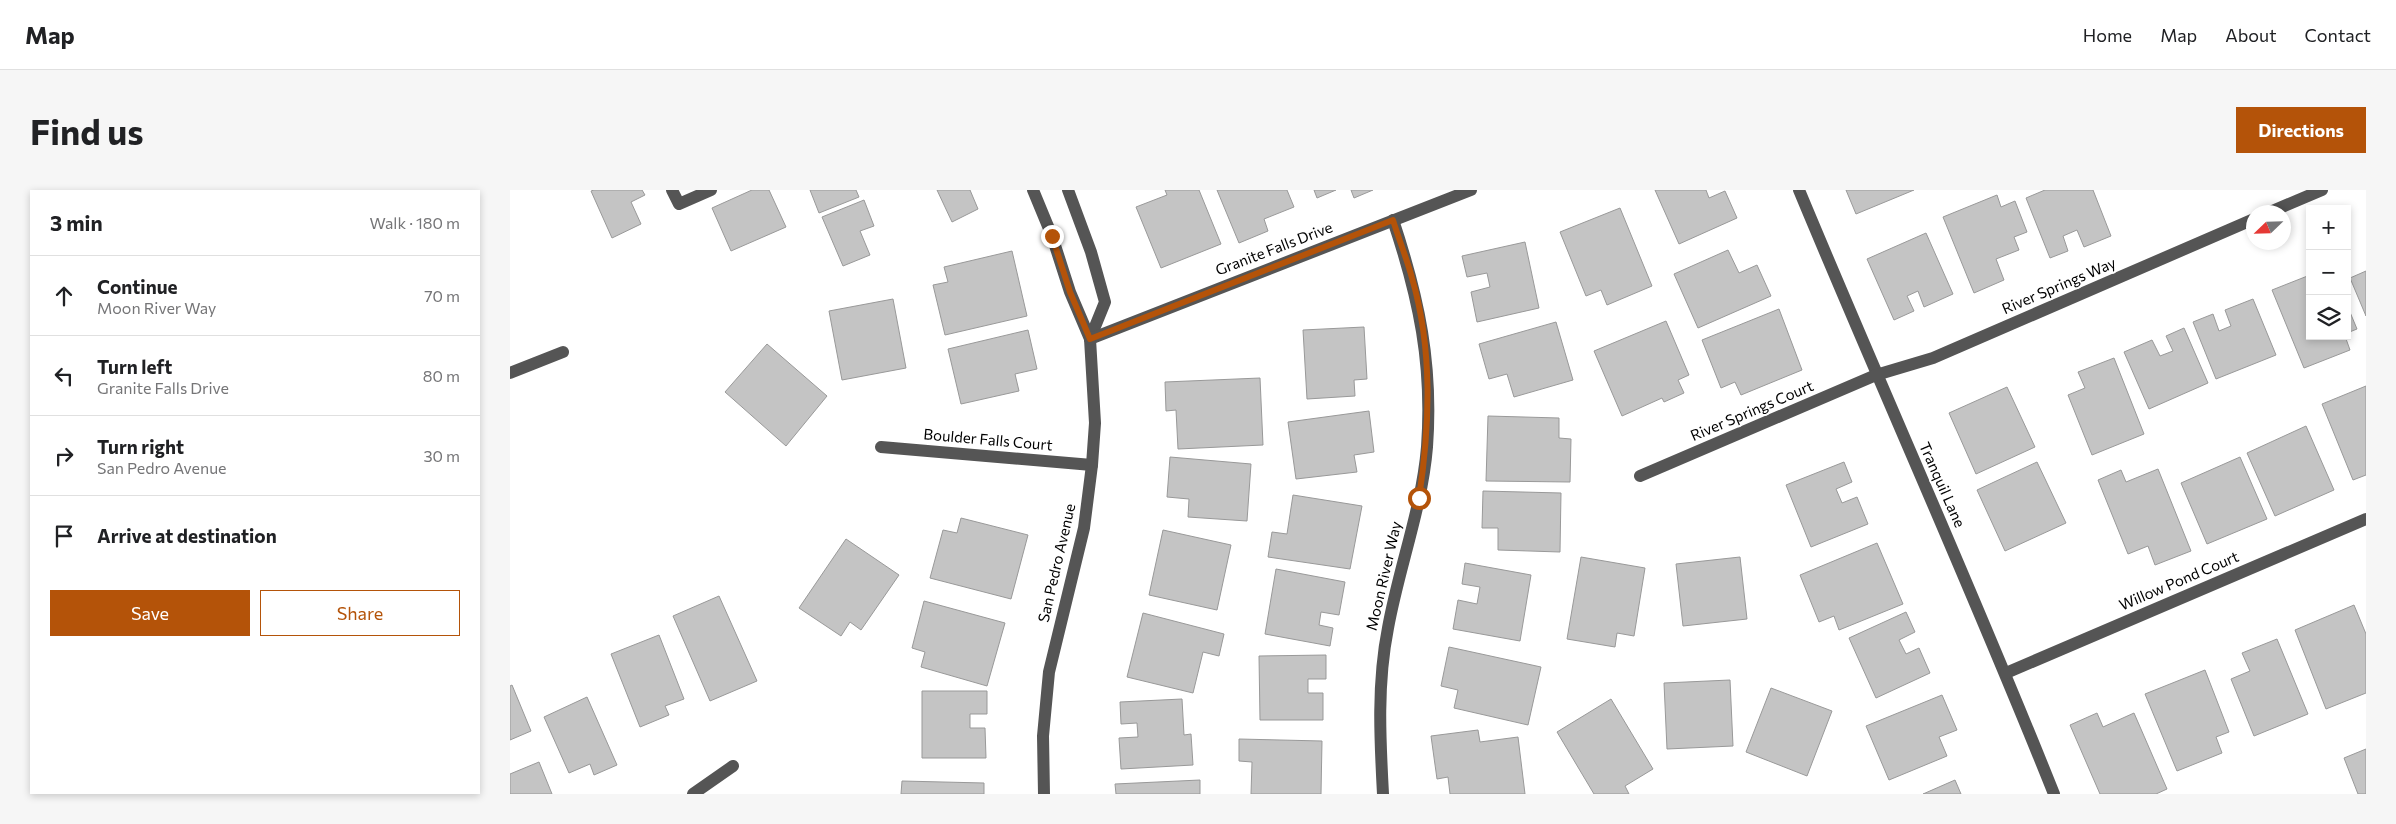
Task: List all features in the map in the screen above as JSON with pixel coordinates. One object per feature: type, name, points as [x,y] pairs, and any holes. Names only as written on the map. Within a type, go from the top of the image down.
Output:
[{"type":"street","points":[[672,190],[679,204],[712,190]]},
{"type":"street","name":"San Pedro Avenue","points":[[1033,190],[1052,236],[1070,292],[1090,339],[1094,423],[1092,465],[1084,528],[1062,610],[1050,672],[1043,736],[1044,794]]},
{"type":"street","name":"San Pedro Avenue","points":[[1068,190],[1091,252],[1105,302],[1090,339]]},
{"type":"street","name":"Granite Falls Drive","points":[[1090,339],[1471,190]]},
{"type":"street","name":"Tranquil Lane","points":[[1799,190],[1876,375],[2006,673],[2054,794]]},
{"type":"street","points":[[2287,205],[2322,190]]},
{"type":"street","name":"Moon River Way","points":[[1383,794],[1380,735],[1382,672],[1391,612],[1419,498],[1427,448],[1429,397],[1425,346],[1413,280],[1393,220]]},
{"type":"street","name":"River Springs Way","points":[[1876,375],[1933,358],[2246,223]]},
{"type":"street","points":[[510,373],[563,352]]},
{"type":"street","name":"River Springs Court","points":[[1640,476],[1876,375]]},
{"type":"street","name":"Boulder Falls Court","points":[[880,447],[1092,465]]},
{"type":"street","name":"Willow Pond Court","points":[[2006,673],[2366,519]]},
{"type":"street","points":[[693,794],[733,766]]},
{"type":"building","points":[[642,190],[645,195],[631,202],[641,224],[612,238],[591,191]]},
{"type":"building","points":[[752,190],[769,190],[786,227],[731,251],[712,208]]},
{"type":"building","points":[[810,190],[856,190],[859,197],[819,213]]},
{"type":"building","points":[[937,190],[970,190],[978,209],[952,222]]},
{"type":"building","points":[[1165,190],[1199,190],[1221,244],[1161,268],[1136,207],[1167,195]]},
{"type":"building","points":[[1217,190],[1287,190],[1294,207],[1264,219],[1268,231],[1239,243]]},
{"type":"building","points":[[1314,190],[1336,190],[1317,198]]},
{"type":"building","points":[[1351,190],[1373,190],[1354,198]]},
{"type":"building","points":[[1655,190],[1706,190],[1709,198],[1725,191],[1737,218],[1679,244]]},
{"type":"building","points":[[1846,190],[1914,190],[1856,214]]},
{"type":"building","points":[[2045,190],[2093,190],[2111,236],[2084,247],[2077,230],[2063,236],[2068,251],[2050,258],[2026,198]]},
{"type":"building","points":[[1997,195],[2001,207],[2015,201],[2027,232],[2014,237],[2019,250],[1996,259],[2004,280],[1974,293],[1943,217]]},
{"type":"building","points":[[864,200],[874,226],[860,231],[870,255],[843,266],[822,217]]},
{"type":"building","points":[[1620,208],[1652,286],[1607,305],[1601,290],[1586,296],[1560,232]]},
{"type":"building","points":[[1926,233],[1953,294],[1924,307],[1918,291],[1907,296],[1914,311],[1894,320],[1867,259]]},
{"type":"building","points":[[1525,242],[1539,308],[1477,322],[1471,292],[1490,287],[1487,273],[1467,277],[1462,256]]},
{"type":"building","points":[[1728,250],[1739,273],[1757,265],[1771,296],[1698,328],[1674,274]]},
{"type":"building","points":[[1012,251],[1027,316],[945,335],[933,285],[948,282],[944,267]]},
{"type":"building","points":[[2366,271],[2366,316],[2351,280],[2351,278]]},
{"type":"building","points":[[2306,277],[2306,340],[2346,340],[2350,350],[2304,368],[2272,290]]},
{"type":"building","points":[[893,299],[906,368],[842,380],[829,311]]},
{"type":"building","points":[[2253,299],[2276,355],[2216,379],[2193,322],[2213,314],[2219,331],[2231,326],[2225,310]]},
{"type":"building","points":[[1779,309],[1802,370],[1741,395],[1735,382],[1721,388],[1702,340]]},
{"type":"building","points":[[2351,315],[2357,329],[2351,331]]},
{"type":"building","points":[[1666,321],[1689,375],[1678,380],[1684,393],[1664,402],[1662,398],[1622,416],[1594,351]]},
{"type":"building","points":[[1556,322],[1573,380],[1514,397],[1507,374],[1489,379],[1479,344]]},
{"type":"building","points":[[1364,327],[1367,379],[1354,380],[1355,396],[1307,399],[1303,330]]},
{"type":"building","points":[[2184,328],[2208,383],[2149,409],[2124,352],[2152,340],[2160,356],[2173,351],[2166,336]]},
{"type":"building","points":[[1028,330],[1037,369],[1015,374],[1019,391],[961,404],[948,349]]},
{"type":"building","points":[[767,344],[827,396],[786,446],[725,392]]},
{"type":"building","points":[[2114,358],[2144,434],[2092,455],[2068,395],[2085,388],[2078,372]]},
{"type":"building","points":[[1260,378],[1263,445],[1178,449],[1176,410],[1166,411],[1165,382]]},
{"type":"building","points":[[2366,386],[2366,475],[2353,480],[2322,404]]},
{"type":"building","points":[[2007,387],[2035,447],[1976,474],[1949,413]]},
{"type":"building","points":[[1369,411],[1374,452],[1354,455],[1357,472],[1296,479],[1288,422]]},
{"type":"building","points":[[1488,416],[1559,418],[1559,438],[1571,439],[1570,482],[1486,481]]},
{"type":"building","points":[[2306,426],[2334,490],[2275,516],[2247,453]]},
{"type":"building","points":[[1170,457],[1251,464],[1247,521],[1188,517],[1189,499],[1167,497]]},
{"type":"building","points":[[2240,457],[2267,519],[2207,544],[2181,483]]},
{"type":"building","points":[[1844,462],[1852,482],[1836,489],[1842,503],[1857,497],[1868,524],[1811,547],[1786,485]]},
{"type":"building","points":[[2037,462],[2066,523],[2005,551],[1977,490]]},
{"type":"building","points":[[2158,469],[2191,551],[2155,565],[2148,546],[2128,554],[2098,480],[2121,470],[2126,482]]},
{"type":"building","points":[[1483,491],[1561,493],[1560,552],[1498,550],[1498,528],[1482,528]]},
{"type":"building","points":[[1293,495],[1362,506],[1350,569],[1268,557],[1272,532],[1287,534]]},
{"type":"building","points":[[961,518],[1028,535],[1011,599],[930,578],[943,530],[957,533]]},
{"type":"building","points":[[1163,530],[1231,545],[1217,610],[1149,595]]},
{"type":"building","points":[[846,539],[899,575],[861,630],[850,622],[841,636],[799,608]]},
{"type":"building","points":[[1877,543],[1903,604],[1839,630],[1834,616],[1819,622],[1800,575]]},
{"type":"building","points":[[1581,557],[1645,568],[1634,636],[1617,633],[1615,647],[1567,639]]},
{"type":"building","points":[[1740,557],[1747,619],[1683,626],[1676,564]]},
{"type":"building","points":[[1465,563],[1531,575],[1520,641],[1453,629],[1458,600],[1477,604],[1480,587],[1462,584]]},
{"type":"building","points":[[1276,569],[1345,582],[1339,615],[1321,612],[1319,625],[1333,628],[1330,646],[1265,634]]},
{"type":"building","points":[[719,596],[757,681],[710,701],[673,616]]},
{"type":"building","points":[[924,601],[1005,623],[987,686],[921,667],[925,652],[912,648]]},
{"type":"building","points":[[2354,605],[2366,634],[2366,693],[2326,709],[2295,630]]},
{"type":"building","points":[[1906,612],[1915,632],[1899,640],[1906,654],[1919,648],[1930,673],[1876,698],[1849,638]]},
{"type":"building","points":[[1143,613],[1224,634],[1219,656],[1203,652],[1193,693],[1127,677]]},
{"type":"building","points":[[659,635],[684,699],[665,706],[669,715],[640,727],[611,654]]},
{"type":"building","points":[[2277,639],[2308,714],[2254,736],[2231,679],[2250,671],[2242,653]]},
{"type":"building","points":[[1449,647],[1541,667],[1528,725],[1454,708],[1458,690],[1441,686]]},
{"type":"building","points":[[1326,655],[1326,679],[1308,679],[1308,693],[1323,693],[1323,720],[1260,720],[1259,656]]},
{"type":"building","points":[[2205,670],[2229,732],[2216,737],[2222,753],[2177,771],[2145,694]]},
{"type":"building","points":[[1730,680],[1733,746],[1667,749],[1664,683]]},
{"type":"building","points":[[512,685],[531,731],[510,740],[510,686]]},
{"type":"building","points":[[1771,688],[1832,711],[1807,776],[1746,752]]},
{"type":"building","points":[[922,691],[987,691],[987,714],[970,714],[970,728],[985,728],[986,758],[922,758]]},
{"type":"building","points":[[1942,695],[1957,730],[1939,737],[1947,756],[1889,780],[1866,726]]},
{"type":"building","points":[[587,697],[617,765],[594,775],[590,764],[569,773],[544,717]]},
{"type":"building","points":[[1182,699],[1184,735],[1191,734],[1193,765],[1121,769],[1119,738],[1138,737],[1137,723],[1121,724],[1120,702]]},
{"type":"building","points":[[1611,699],[1653,769],[1625,786],[1629,794],[1594,794],[1557,732]]},
{"type":"building","points":[[2097,713],[2103,727],[2134,713],[2167,789],[2156,794],[2100,794],[2070,725]]},
{"type":"building","points":[[1478,730],[1480,742],[1518,737],[1525,794],[1450,794],[1448,777],[1437,779],[1431,736]]},
{"type":"building","points":[[1239,739],[1322,741],[1321,794],[1251,794],[1252,762],[1239,761]]},
{"type":"building","points":[[2366,749],[2366,794],[2358,794],[2344,758]]},
{"type":"building","points":[[539,762],[552,794],[510,794],[510,774]]},
{"type":"building","points":[[1200,780],[1200,794],[1116,794],[1115,784]]},
{"type":"building","points":[[1955,780],[1961,794],[1923,794]]},
{"type":"building","points":[[902,781],[984,783],[984,794],[901,794]]},
{"type":"route","points":[[1052,236],[1070,292],[1090,339],[1393,220],[1413,280],[1425,346],[1429,397],[1427,448],[1419,498]]}]
